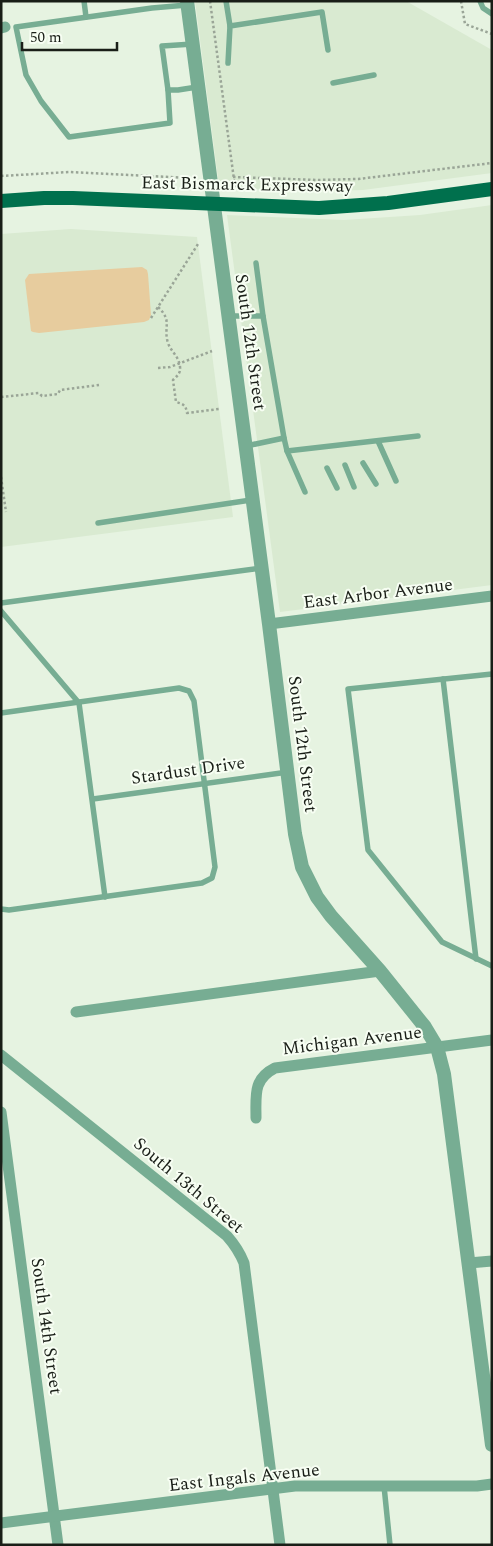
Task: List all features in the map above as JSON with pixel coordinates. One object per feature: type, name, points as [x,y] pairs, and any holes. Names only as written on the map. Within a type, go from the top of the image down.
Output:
[{"type":"main road","name":"East Bismarck Expressway","points":[[1,202],[44,198],[73,198],[300,208],[398,202],[492,189]]},
{"type":"street","name":"South 12th Street","points":[[187,3],[262,568],[296,843],[309,885],[324,906],[424,1026],[437,1047],[444,1074],[492,1445]]},
{"type":"street","name":"East Arbor Avenue","points":[[269,624],[492,596]]},
{"type":"street","points":[[76,1012],[380,971]]},
{"type":"street","name":"Michigan Avenue","points":[[256,1118],[256,1093],[260,1079],[267,1072],[276,1068],[492,1040]]},
{"type":"street","name":"South 13th Street","points":[[1,1055],[227,1236],[236,1246],[244,1263],[280,1545]]},
{"type":"street","name":"South 14th Street","points":[[1,1112],[58,1545]]},
{"type":"street","points":[[469,1263],[492,1261]]},
{"type":"street","name":"East Ingals Avenue","points":[[1,1523],[295,1486],[477,1486],[492,1484]]},
{"type":"lane","points":[[84,1],[86,17]]},
{"type":"lane","points":[[151,1],[152,8]]},
{"type":"lane","points":[[226,1],[230,26],[228,63]]},
{"type":"lane","points":[[480,1],[483,8],[492,14]]},
{"type":"lane","points":[[187,3],[16,27],[26,75],[42,101],[69,137],[170,123],[162,46],[192,44]]},
{"type":"lane","points":[[230,26],[322,12],[328,50]]},
{"type":"lane","points":[[333,83],[374,75]]},
{"type":"lane","points":[[168,90],[198,87]]},
{"type":"lane","points":[[256,263],[284,438],[287,451],[305,492]]},
{"type":"lane","points":[[228,316],[263,316]]},
{"type":"lane","points":[[287,451],[418,436]]},
{"type":"lane","points":[[246,446],[284,438]]},
{"type":"lane","points":[[378,441],[396,481]]},
{"type":"lane","points":[[351,444],[355,450]]},
{"type":"lane","points":[[333,446],[337,452]]},
{"type":"lane","points":[[314,448],[319,454]]},
{"type":"lane","points":[[363,463],[376,484]]},
{"type":"lane","points":[[345,466],[354,487]]},
{"type":"lane","points":[[327,468],[337,488]]},
{"type":"lane","points":[[98,523],[253,500]]},
{"type":"lane","points":[[1,603],[262,568]]},
{"type":"lane","points":[[1,611],[79,703],[105,897]]},
{"type":"lane","points":[[492,674],[348,689],[368,850],[442,942],[492,966]]},
{"type":"lane","points":[[443,680],[476,959]]},
{"type":"lane","points":[[1,713],[179,688],[189,691],[194,701],[215,867],[212,878],[202,883],[9,910],[1,909]]},
{"type":"lane","name":"Stardust Drive","points":[[93,799],[288,772]]},
{"type":"lane","points":[[384,1486],[390,1545]]},
{"type":"path","points":[[210,1],[235,187]]},
{"type":"path","points":[[461,1],[465,24],[492,34]]},
{"type":"path","points":[[233,177],[317,180],[358,179],[492,163]]},
{"type":"path","points":[[1,176],[69,172],[190,178]]},
{"type":"path","points":[[150,318],[198,244]]},
{"type":"path","points":[[158,307],[164,312],[168,322],[166,334],[168,343],[177,355],[181,369],[173,380],[176,402],[184,405],[187,413],[219,410]]},
{"type":"path","points":[[158,368],[170,367],[212,351]]},
{"type":"path","points":[[1,397],[39,393],[42,396],[58,394],[60,390],[99,385]]},
{"type":"path","points":[[1,477],[6,512]]},
{"type":"shaded area","points":[[195,1],[406,1],[492,50],[492,173],[363,190],[265,190],[219,186]]},
{"type":"shaded area","points":[[492,205],[492,585],[280,612],[227,215],[344,220],[420,215]]},
{"type":"shaded area","points":[[71,229],[197,237],[233,517],[1,547],[1,234]]},
{"type":"shaded area","points":[[142,267],[147,270],[148,274],[151,315],[149,320],[39,333],[31,331],[25,280],[29,274]]}]
